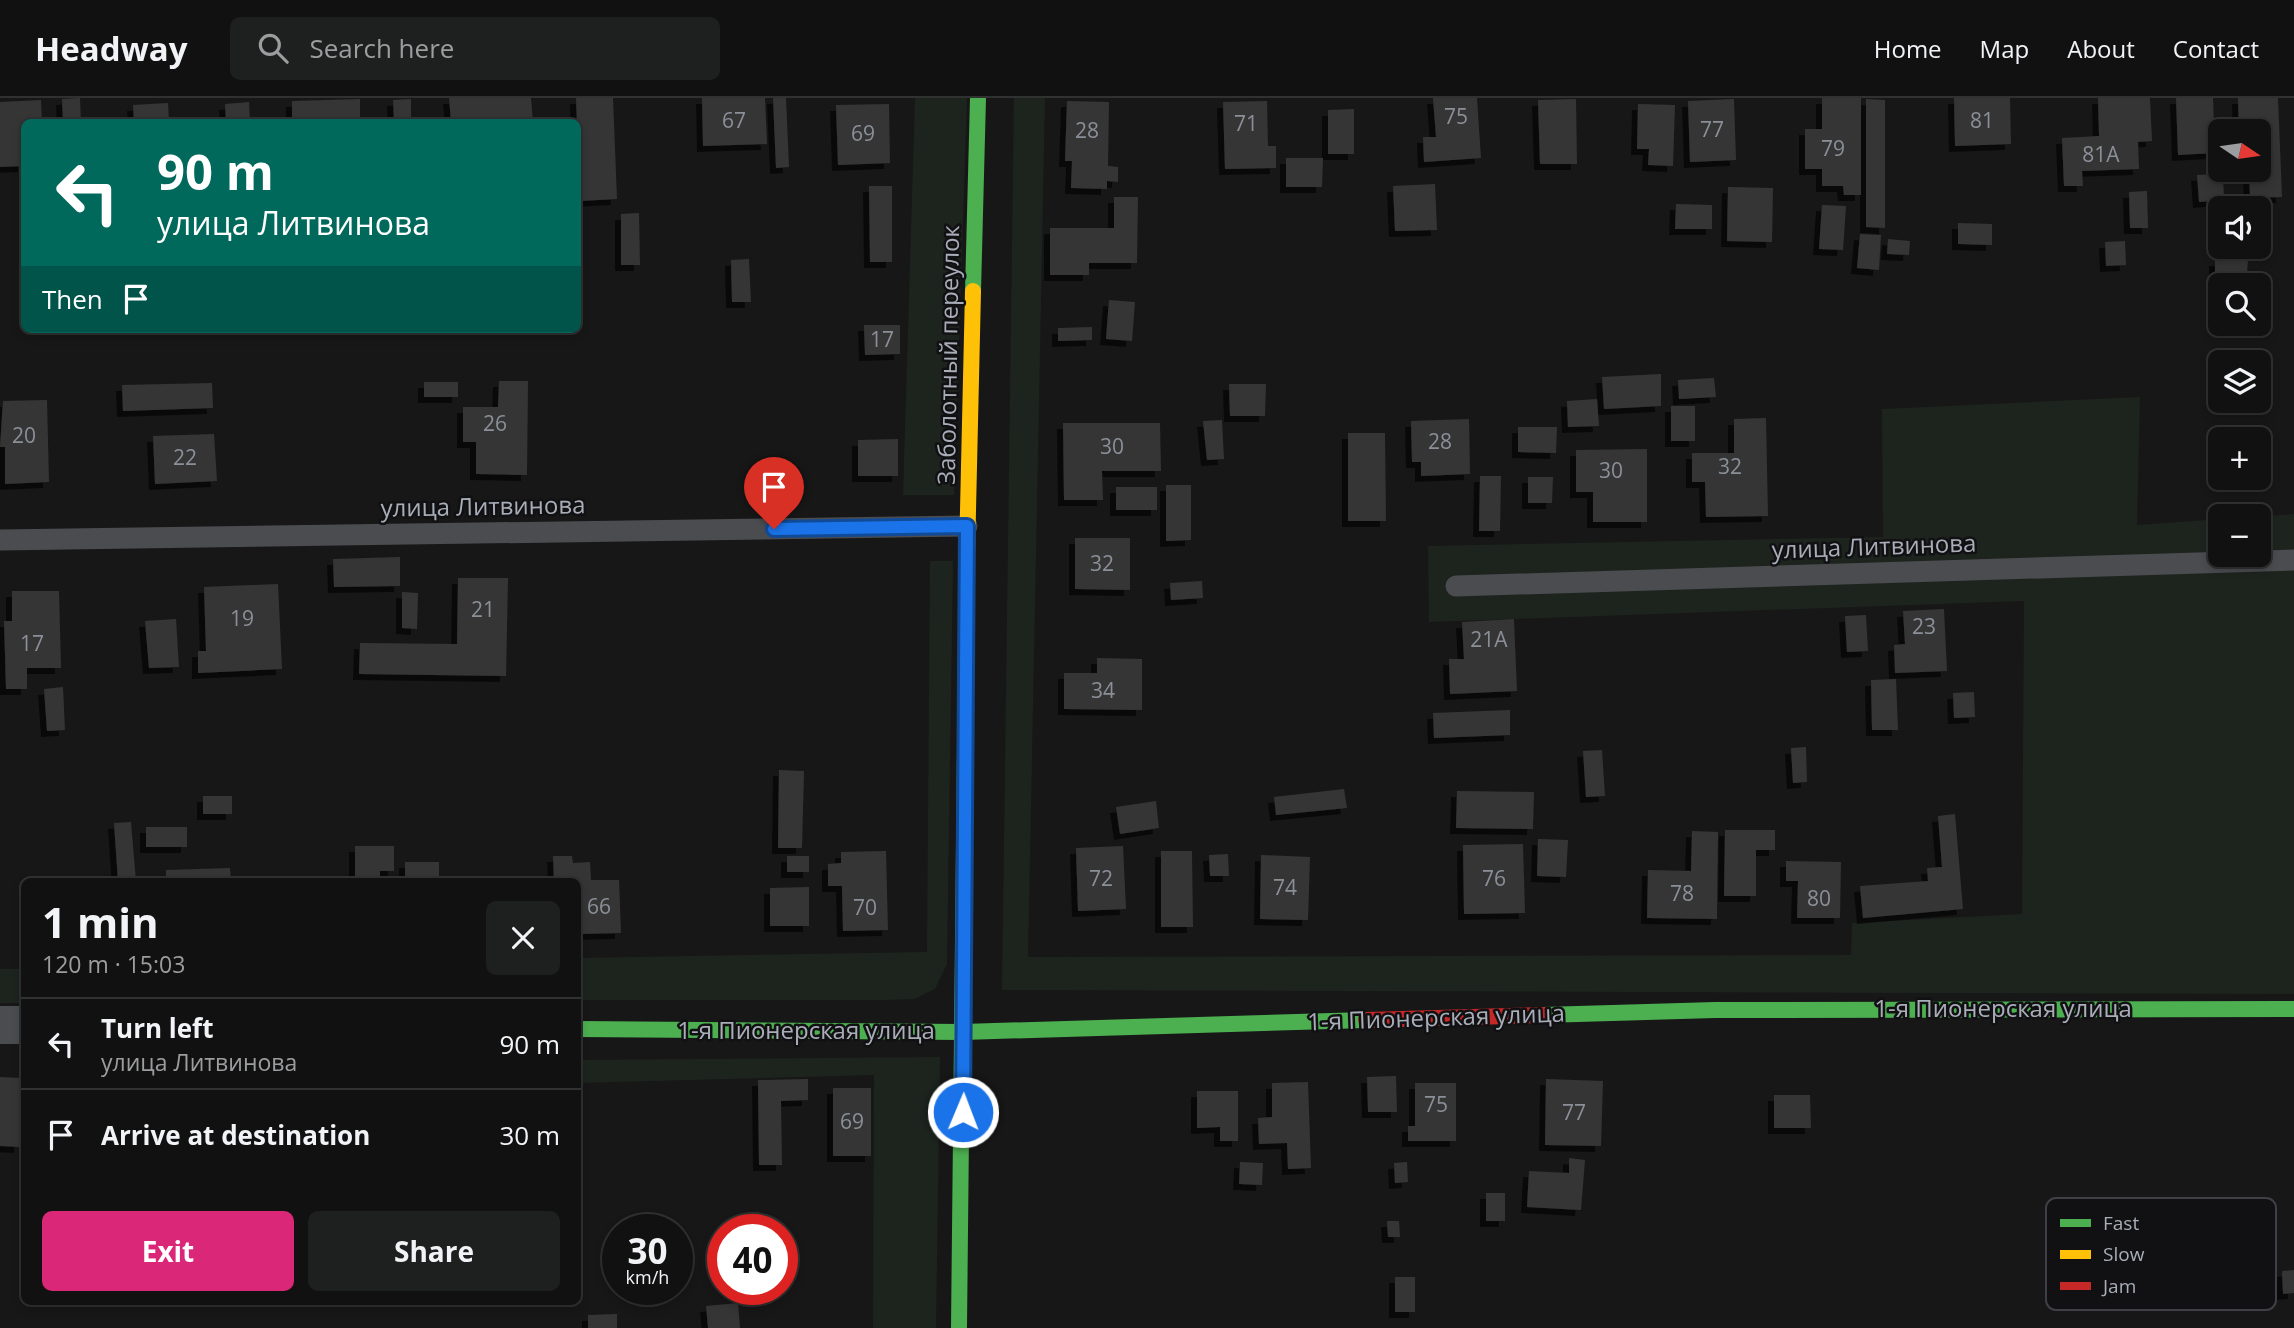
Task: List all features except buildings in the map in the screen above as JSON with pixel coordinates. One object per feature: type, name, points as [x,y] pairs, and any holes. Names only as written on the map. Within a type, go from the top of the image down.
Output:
[{"type":"street","name":"Заболотный переулок","points":[[958,1328],[967,526],[978,98]]},
{"type":"street","name":"1-я Пионерская улица","points":[[581,1029],[963,1032],[1715,1010],[2294,1009]]},
{"type":"street","points":[[0,1025],[21,1025]]},
{"type":"lane","name":"улица Литвинова","points":[[0,540],[967,526]]},
{"type":"lane","name":"улица Литвинова","points":[[1456,586],[2294,560]]},
{"type":"shaded area","points":[[915,98],[967,98],[954,495],[903,495]]},
{"type":"shaded area","points":[[1014,98],[1045,98],[1028,957],[1851,955],[1852,923],[2022,914],[2024,601],[1429,622],[1428,546],[1883,537],[1882,409],[2140,397],[2137,525],[2208,520],[2208,567],[2271,567],[2271,516],[2294,514],[2294,994],[1002,990]]},
{"type":"shaded area","points":[[930,561],[953,561],[947,964],[935,989],[914,999],[885,1000],[581,1000],[581,958],[927,952]]},
{"type":"shaded area","points":[[0,969],[21,969],[21,1003],[0,1003]]},
{"type":"shaded area","points":[[940,1057],[936,1328],[873,1328],[874,1075],[581,1083],[581,1060]]},
{"type":"traffic: fast","points":[[973,291],[978,98]]},
{"type":"traffic: fast","points":[[959,1328],[967,554]]},
{"type":"traffic: fast","points":[[1543,1015],[1715,1010],[2294,1009]]},
{"type":"traffic: fast","points":[[581,1029],[963,1032],[1366,1020]]},
{"type":"traffic: slow","points":[[967,554],[973,291]]},
{"type":"traffic: jam","points":[[1366,1020],[1543,1015]]},
{"type":"route","points":[[774,529],[967,526],[963,1112]]}]
